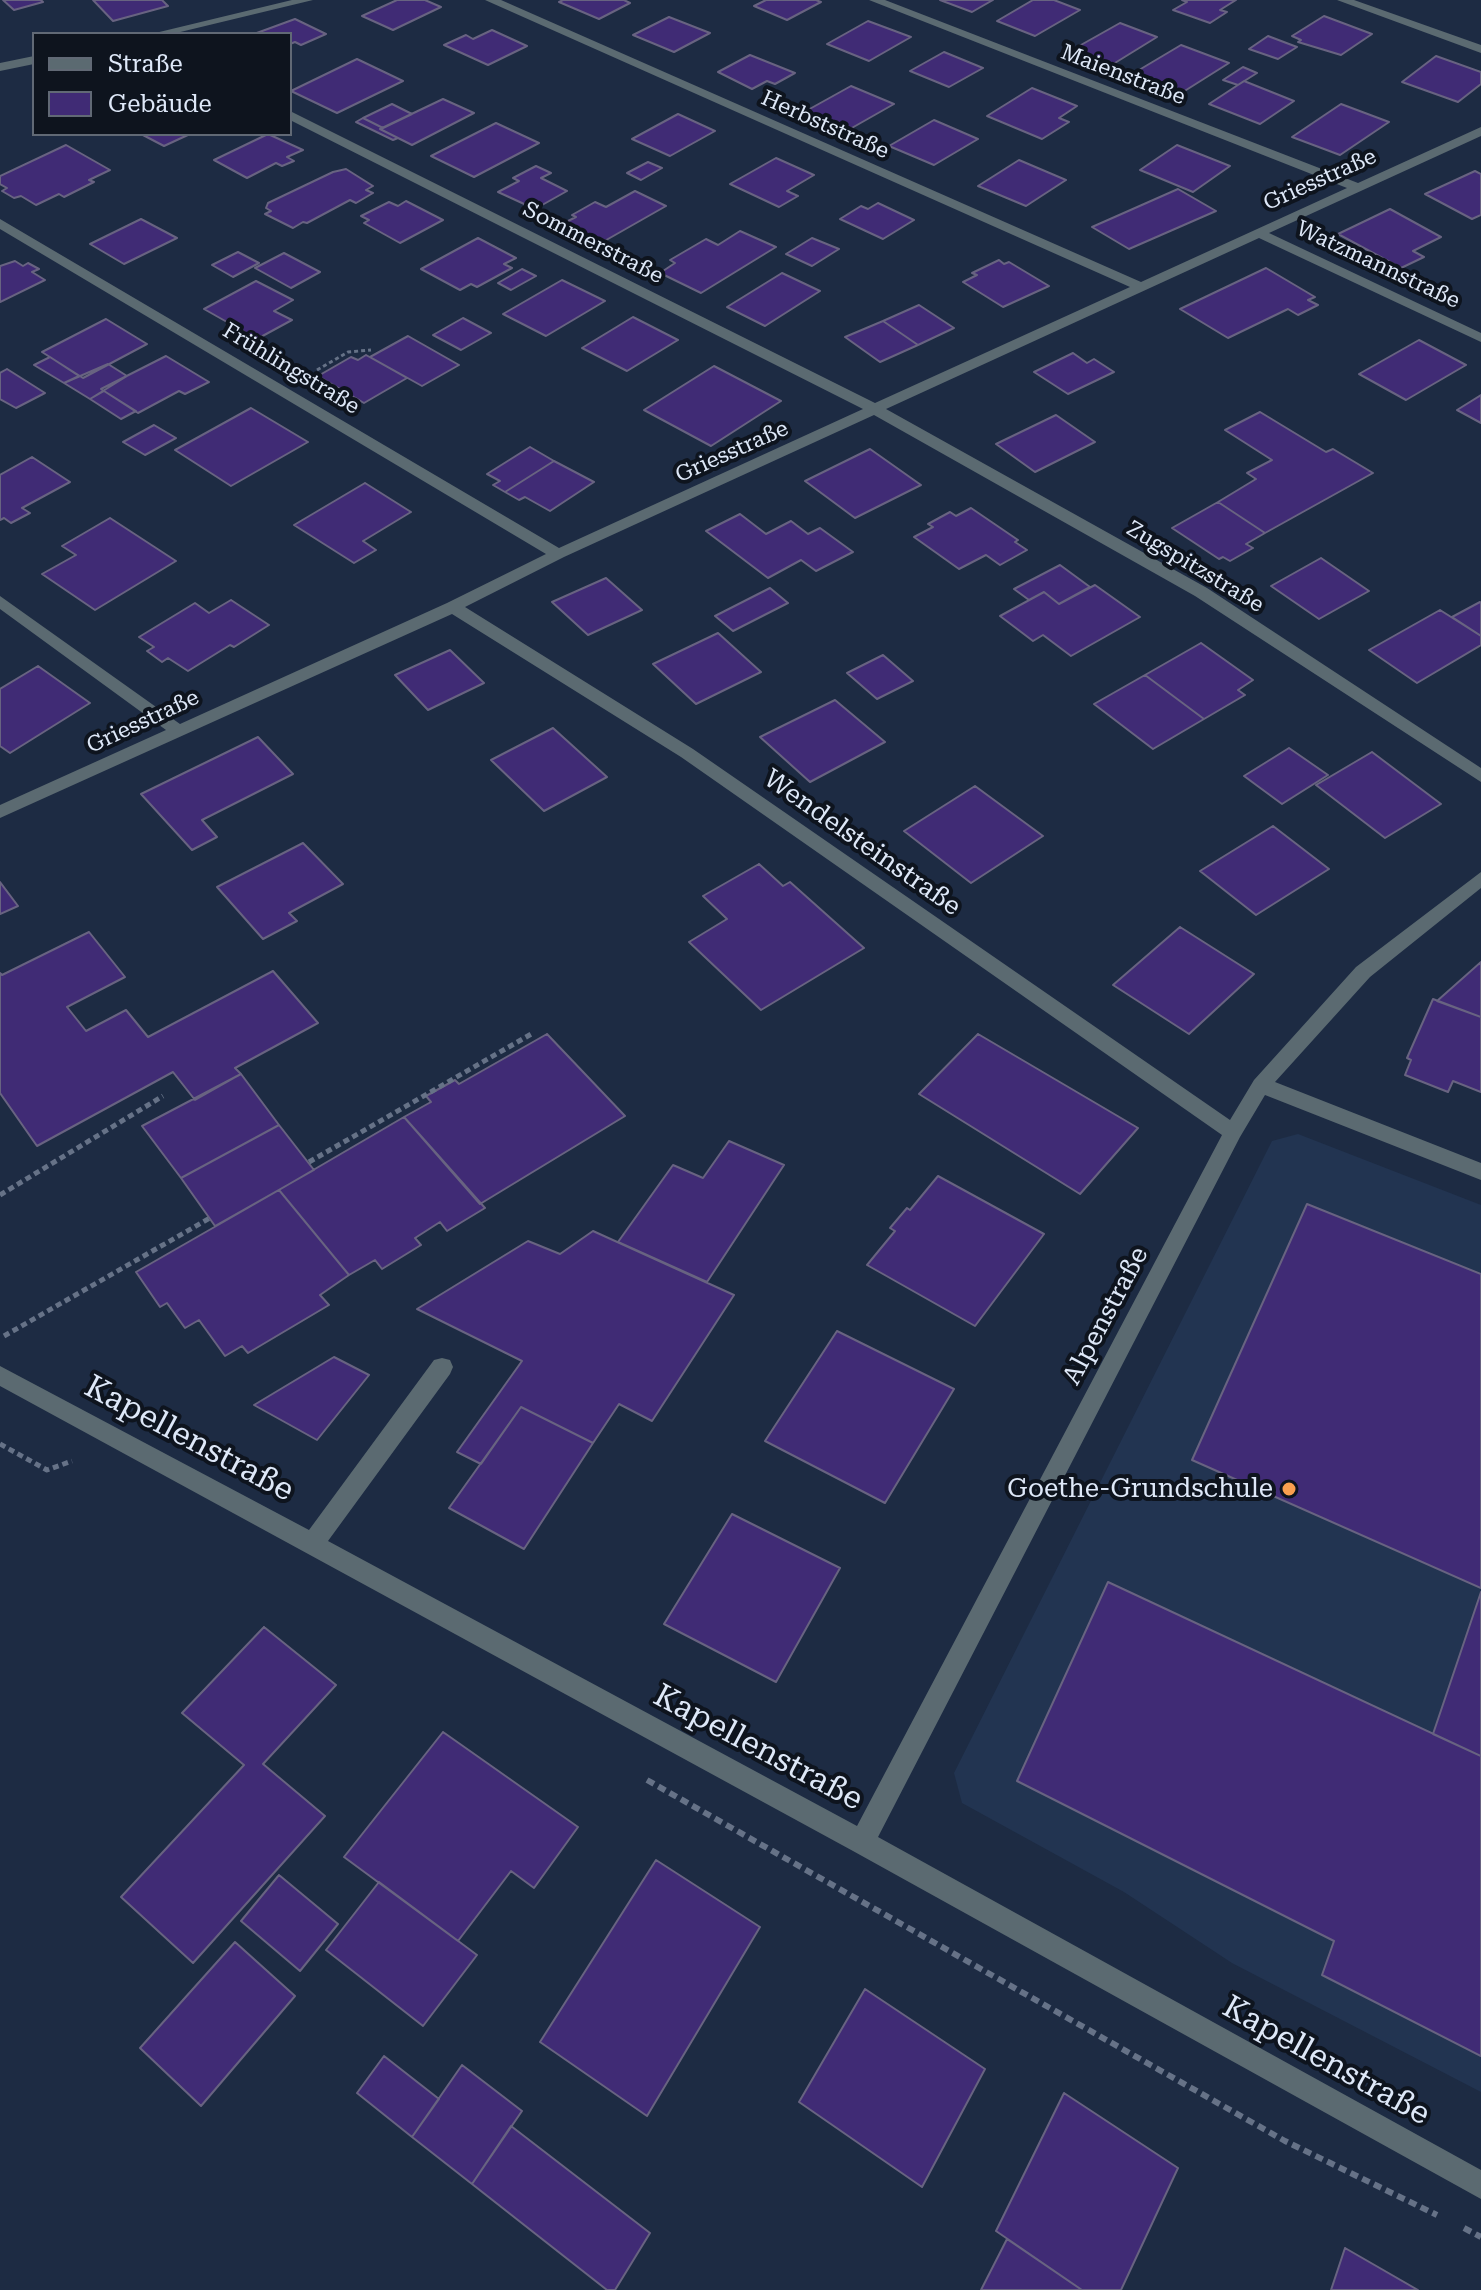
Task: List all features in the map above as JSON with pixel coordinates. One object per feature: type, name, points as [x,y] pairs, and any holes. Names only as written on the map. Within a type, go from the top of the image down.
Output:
[{"type":"street","points":[[166,32],[307,0]]},
{"type":"street","name":"Herbststraße","points":[[491,0],[1142,287]]},
{"type":"street","name":"Maienstraße","points":[[875,0],[1357,187]]},
{"type":"street","points":[[1343,0],[1481,49]]},
{"type":"street","points":[[0,67],[32,60]]},
{"type":"street","name":"Sommerstraße","points":[[292,116],[877,410]]},
{"type":"street","name":"Griesstraße","points":[[0,812],[453,607],[558,554],[1481,131]]},
{"type":"street","name":"Frühlingstraße","points":[[0,223],[558,554]]},
{"type":"street","name":"Watzmannstraße","points":[[1257,232],[1481,338]]},
{"type":"street","name":"Zugspitzstraße","points":[[877,410],[1201,592],[1481,776]]},
{"type":"street","points":[[0,601],[177,730]]},
{"type":"street","name":"Wendelsteinstraße","points":[[453,607],[687,753],[1233,1132]]},
{"type":"street","name":"Alpenstraße","points":[[862,1842],[1233,1132],[1261,1085],[1363,972],[1481,878]]},
{"type":"street","points":[[1261,1085],[1481,1172]]},
{"type":"street","points":[[312,1544],[442,1367]]},
{"type":"street","name":"Kapellenstraße","points":[[0,1375],[862,1842],[1481,2185]]},
{"type":"path","points":[[284,390],[348,352],[371,350]]},
{"type":"path","points":[[309,1162],[533,1033]]},
{"type":"path","points":[[0,1195],[163,1096]]},
{"type":"path","points":[[0,1338],[210,1218]]},
{"type":"path","points":[[0,1444],[47,1470],[83,1458]]},
{"type":"path","points":[[646,1779],[1285,2141],[1481,2237]]},
{"type":"shaded area","name":"Goethe-Grundschule","points":[[1298,1134],[1481,1205],[1481,2092],[1232,1963],[1124,1892],[962,1803],[954,1773],[1272,1141]]},
{"type":"building","points":[[3,0],[41,0],[43,2],[14,10]]},
{"type":"building","points":[[93,0],[162,0],[168,6],[113,21]]},
{"type":"building","points":[[397,0],[425,0],[441,7],[393,30],[362,16]]},
{"type":"building","points":[[624,0],[630,3],[599,19],[559,2]]},
{"type":"building","points":[[766,0],[821,2],[787,20],[754,6]]},
{"type":"building","points":[[940,0],[993,0],[972,12]]},
{"type":"building","points":[[1033,0],[1054,0],[1080,10],[1035,36],[997,21]]},
{"type":"building","points":[[1182,0],[1236,0],[1220,10],[1227,12],[1210,23],[1173,10],[1187,2]]},
{"type":"building","points":[[1324,16],[1372,34],[1341,55],[1298,42],[1301,40],[1292,36]]},
{"type":"building","points":[[669,17],[710,33],[674,52],[633,35]]},
{"type":"building","points":[[295,19],[326,34],[301,45],[292,43],[292,32],[259,32]]},
{"type":"building","points":[[868,21],[911,37],[869,61],[827,44]]},
{"type":"building","points":[[1120,23],[1157,37],[1110,66],[1072,50]]},
{"type":"building","points":[[492,30],[527,46],[488,65],[444,45],[466,35],[473,39]]},
{"type":"building","points":[[1268,36],[1297,47],[1278,59],[1249,49]]},
{"type":"building","points":[[1181,45],[1229,63],[1183,92],[1134,73]]},
{"type":"building","points":[[944,52],[983,68],[949,87],[910,71]]},
{"type":"building","points":[[750,55],[795,73],[775,84],[767,81],[752,89],[718,72]]},
{"type":"building","points":[[1436,56],[1481,72],[1481,84],[1458,102],[1402,82]]},
{"type":"building","points":[[357,59],[403,81],[337,113],[292,91]]},
{"type":"building","points":[[1243,67],[1257,73],[1238,85],[1223,80]]},
{"type":"building","points":[[1244,81],[1294,101],[1260,124],[1209,104]]},
{"type":"building","points":[[851,86],[894,104],[850,129],[806,111]]},
{"type":"building","points":[[1032,88],[1077,106],[1059,118],[1069,122],[1042,139],[987,116]]},
{"type":"building","points":[[443,99],[474,113],[412,145],[380,129]]},
{"type":"building","points":[[392,104],[412,114],[383,128],[363,118]]},
{"type":"building","points":[[1341,104],[1389,122],[1340,155],[1292,137]]},
{"type":"building","points":[[678,114],[715,131],[670,156],[632,139]]},
{"type":"building","points":[[363,118],[398,138],[393,140],[356,122]]},
{"type":"building","points":[[934,120],[978,139],[934,165],[889,146]]},
{"type":"building","points":[[496,123],[539,143],[474,177],[431,156]]},
{"type":"building","points":[[145,136],[186,136],[164,146]]},
{"type":"building","points":[[264,136],[272,136],[303,150],[287,157],[294,161],[282,166],[276,163],[247,178],[214,160]]},
{"type":"building","points":[[66,145],[110,170],[64,197],[59,194],[36,205],[21,196],[14,198],[2,191],[7,188],[0,184],[0,176]]},
{"type":"building","points":[[1177,145],[1230,166],[1193,192],[1140,170]]},
{"type":"building","points":[[776,158],[814,175],[787,191],[798,196],[779,207],[730,184]]},
{"type":"building","points":[[1019,160],[1066,180],[1026,206],[978,186]]},
{"type":"building","points":[[648,162],[662,168],[641,180],[627,173]]},
{"type":"building","points":[[536,166],[551,173],[541,178],[567,191],[535,209],[498,192],[519,181],[513,178]]},
{"type":"building","points":[[346,169],[373,186],[366,190],[373,193],[356,203],[350,200],[293,228],[265,214],[271,211],[266,208],[268,203],[333,172]]},
{"type":"building","points":[[1475,171],[1481,174],[1481,215],[1472,219],[1425,194]]},
{"type":"building","points":[[1178,189],[1216,211],[1129,249],[1092,227]]},
{"type":"building","points":[[635,191],[666,206],[601,243],[562,224],[595,202],[606,207]]},
{"type":"building","points":[[406,201],[443,220],[400,243],[364,223],[369,220],[361,216],[389,202],[398,206]]},
{"type":"building","points":[[878,203],[914,220],[883,239],[840,219],[861,206],[868,209]]},
{"type":"building","points":[[1390,209],[1441,237],[1413,251],[1424,257],[1401,268],[1338,234]]},
{"type":"building","points":[[141,219],[177,238],[124,264],[90,244]]},
{"type":"building","points":[[740,231],[776,247],[701,293],[660,273],[675,263],[670,260],[706,239],[718,245]]},
{"type":"building","points":[[478,238],[516,258],[504,264],[512,268],[477,287],[471,284],[460,290],[421,269]]},
{"type":"building","points":[[812,238],[839,249],[812,266],[786,254]]},
{"type":"building","points":[[238,252],[259,263],[233,277],[212,265]]},
{"type":"building","points":[[284,253],[320,272],[291,288],[255,268]]},
{"type":"building","points":[[999,260],[1004,264],[1009,262],[1049,286],[1003,307],[963,282],[977,275],[972,273]]},
{"type":"building","points":[[15,261],[39,269],[32,272],[45,280],[0,302],[0,266]]},
{"type":"building","points":[[1266,268],[1315,297],[1308,300],[1318,305],[1298,315],[1288,309],[1228,338],[1180,309]]},
{"type":"building","points":[[522,269],[536,276],[511,290],[498,283]]},
{"type":"building","points":[[782,273],[820,291],[765,326],[727,307]]},
{"type":"building","points":[[562,280],[605,301],[546,336],[503,314]]},
{"type":"building","points":[[256,281],[293,300],[274,311],[292,320],[257,339],[204,309]]},
{"type":"building","points":[[919,305],[954,328],[918,345],[883,321]]},
{"type":"building","points":[[633,317],[678,340],[627,371],[582,348]]},
{"type":"building","points":[[463,318],[491,333],[461,350],[433,335]]},
{"type":"building","points":[[106,319],[147,344],[83,378],[42,352]]},
{"type":"building","points":[[883,321],[918,345],[880,362],[845,337]]},
{"type":"building","points":[[408,336],[459,365],[422,386],[370,357]]},
{"type":"building","points":[[1419,340],[1466,365],[1406,400],[1359,374]]},
{"type":"building","points":[[1073,353],[1087,363],[1094,359],[1114,372],[1068,394],[1034,372]]},
{"type":"building","points":[[366,355],[407,378],[364,403],[318,376],[351,357],[358,360]]},
{"type":"building","points":[[166,356],[209,382],[185,394],[179,391],[138,413],[101,389]]},
{"type":"building","points":[[50,357],[79,376],[64,383],[34,365]]},
{"type":"building","points":[[108,364],[127,376],[90,399],[64,383]]},
{"type":"building","points":[[714,366],[781,401],[711,446],[644,410]]},
{"type":"building","points":[[7,369],[45,393],[16,408],[0,399],[0,373]]},
{"type":"building","points":[[104,391],[136,411],[121,419],[90,399]]},
{"type":"building","points":[[1481,395],[1481,423],[1457,410]]},
{"type":"building","points":[[251,408],[308,442],[231,486],[175,450]]},
{"type":"building","points":[[1260,412],[1326,452],[1333,449],[1373,473],[1265,533],[1218,502],[1256,479],[1247,473],[1272,460],[1225,430]]},
{"type":"building","points":[[1056,415],[1095,442],[1035,472],[996,444]]},
{"type":"building","points":[[154,425],[176,438],[145,455],[123,442]]},
{"type":"building","points":[[530,447],[554,461],[505,492],[493,485],[500,481],[487,474]]},
{"type":"building","points":[[870,449],[921,485],[855,518],[805,481]]},
{"type":"building","points":[[32,457],[70,482],[22,508],[30,513],[11,523],[4,518],[0,520],[0,475]]},
{"type":"building","points":[[554,461],[594,482],[550,511],[525,497],[519,500],[505,492]]},
{"type":"building","points":[[365,483],[411,512],[363,541],[376,550],[354,563],[294,525]]},
{"type":"building","points":[[1218,502],[1265,533],[1246,544],[1253,548],[1230,561],[1223,557],[1219,559],[1172,528]]},
{"type":"building","points":[[971,508],[1018,540],[1015,542],[1027,550],[1000,565],[986,555],[959,569],[914,537],[933,527],[928,524],[950,512],[956,516]]},
{"type":"building","points":[[740,514],[766,534],[791,521],[808,534],[820,528],[853,552],[816,571],[801,560],[768,578],[706,531]]},
{"type":"building","points":[[110,518],[176,561],[95,610],[42,574],[76,555],[62,546]]},
{"type":"building","points":[[1321,558],[1369,591],[1319,619],[1271,586]]},
{"type":"building","points":[[1060,565],[1090,587],[1059,604],[1044,592],[1029,600],[1014,589]]},
{"type":"building","points":[[606,578],[642,610],[588,635],[552,602]]},
{"type":"building","points":[[1095,585],[1140,617],[1071,656],[1043,635],[1033,641],[1000,616],[1044,592],[1059,604]]},
{"type":"building","points":[[770,588],[788,603],[733,631],[715,616]]},
{"type":"building","points":[[231,600],[269,625],[188,671],[168,658],[162,662],[147,651],[154,647],[139,637],[195,603],[209,613]]},
{"type":"building","points":[[1481,603],[1481,636],[1452,617]]},
{"type":"building","points":[[1440,610],[1481,636],[1481,645],[1417,683],[1369,650]]},
{"type":"building","points":[[718,633],[761,672],[696,704],[653,664]]},
{"type":"building","points":[[1201,643],[1253,680],[1238,690],[1245,695],[1204,719],[1145,675]]},
{"type":"building","points":[[450,650],[484,683],[428,710],[395,675]]},
{"type":"building","points":[[883,655],[913,681],[877,699],[847,673]]},
{"type":"building","points":[[38,666],[90,703],[10,753],[0,746],[0,689]]},
{"type":"building","points":[[1145,675],[1204,719],[1153,749],[1094,704]]},
{"type":"building","points":[[835,700],[885,742],[810,782],[760,737]]},
{"type":"building","points":[[553,728],[607,777],[544,811],[491,760]]},
{"type":"building","points":[[258,737],[293,774],[202,820],[217,837],[192,850],[141,794]]},
{"type":"building","points":[[1289,748],[1328,775],[1282,804],[1244,776]]},
{"type":"building","points":[[1372,752],[1441,804],[1385,838],[1316,785]]},
{"type":"building","points":[[975,786],[1043,836],[971,883],[904,831]]},
{"type":"building","points":[[1273,826],[1329,869],[1256,915],[1200,871]]},
{"type":"building","points":[[303,843],[343,884],[289,913],[297,921],[263,939],[217,887]]},
{"type":"building","points":[[759,864],[783,886],[790,882],[864,948],[761,1010],[689,942],[727,919],[703,896]]},
{"type":"building","points":[[0,882],[18,906],[0,914]]},
{"type":"building","points":[[1180,927],[1254,974],[1189,1034],[1113,985]]},
{"type":"building","points":[[89,932],[125,977],[67,1007],[86,1031],[126,1010],[148,1037],[273,971],[318,1023],[235,1068],[241,1074],[195,1100],[173,1072],[37,1146],[0,1093],[0,973],[2,975]]},
{"type":"building","points":[[1481,962],[1481,1017],[1437,1001]]},
{"type":"building","points":[[1433,999],[1481,1017],[1481,1092],[1453,1081],[1448,1092],[1405,1075],[1411,1060],[1407,1058]]},
{"type":"building","points":[[547,1034],[625,1116],[480,1204],[404,1117],[431,1102],[426,1096],[455,1080],[459,1084]]},
{"type":"building","points":[[978,1034],[1138,1128],[1080,1194],[919,1094]]},
{"type":"building","points":[[241,1074],[279,1125],[181,1178],[142,1126]]},
{"type":"building","points":[[404,1117],[485,1208],[447,1231],[440,1222],[415,1238],[421,1245],[382,1269],[375,1260],[349,1275],[279,1190]]},
{"type":"building","points":[[279,1125],[314,1170],[215,1226],[181,1178]]},
{"type":"building","points":[[729,1141],[784,1165],[707,1282],[618,1242],[673,1165],[703,1178]]},
{"type":"building","points":[[938,1176],[1044,1234],[975,1326],[867,1265],[895,1231],[890,1228],[907,1208],[910,1210]]},
{"type":"building","points":[[279,1190],[349,1275],[320,1295],[329,1305],[248,1353],[242,1346],[225,1356],[199,1320],[185,1328],[167,1303],[160,1307],[136,1272]]},
{"type":"building","points":[[1307,1204],[1481,1274],[1481,1588],[1192,1460]]},
{"type":"building","points":[[593,1231],[734,1295],[652,1421],[619,1404],[593,1443],[521,1407],[481,1464],[457,1452],[522,1361],[417,1309],[528,1241],[560,1254]]},
{"type":"building","points":[[837,1331],[954,1389],[885,1503],[765,1441]]},
{"type":"building","points":[[334,1357],[369,1375],[317,1440],[254,1405]]},
{"type":"building","points":[[521,1407],[593,1443],[524,1549],[449,1508]]},
{"type":"building","points":[[732,1514],[840,1568],[776,1682],[664,1624]]},
{"type":"building","points":[[1108,1582],[1481,1756],[1481,2056],[1322,1975],[1334,1941],[1017,1781]]},
{"type":"building","points":[[1481,1592],[1481,1756],[1433,1734]]},
{"type":"building","points":[[264,1627],[336,1685],[263,1764],[325,1816],[193,1963],[121,1897],[244,1765],[182,1713]]},
{"type":"building","points":[[443,1732],[578,1827],[534,1888],[511,1871],[458,1941],[344,1857]]},
{"type":"building","points":[[656,1860],[760,1927],[647,2116],[540,2042]]},
{"type":"building","points":[[279,1875],[338,1924],[300,1971],[241,1921]]},
{"type":"building","points":[[379,1882],[477,1955],[423,2026],[326,1950]]},
{"type":"building","points":[[235,1942],[295,1996],[201,2106],[140,2048]]},
{"type":"building","points":[[865,1989],[985,2069],[922,2187],[799,2102]]},
{"type":"building","points":[[384,2056],[439,2099],[412,2137],[357,2093]]},
{"type":"building","points":[[462,2065],[522,2111],[472,2184],[412,2137]]},
{"type":"building","points":[[1064,2093],[1178,2168],[1121,2290],[1082,2290],[996,2231]]},
{"type":"building","points":[[511,2126],[650,2233],[615,2290],[607,2290],[472,2184]]},
{"type":"building","points":[[1007,2239],[1082,2290],[981,2290]]},
{"type":"building","points":[[1345,2248],[1418,2290],[1331,2290]]},
{"type":"place","name":"Goethe-Grundschule","points":[[1289,1489]]}]
